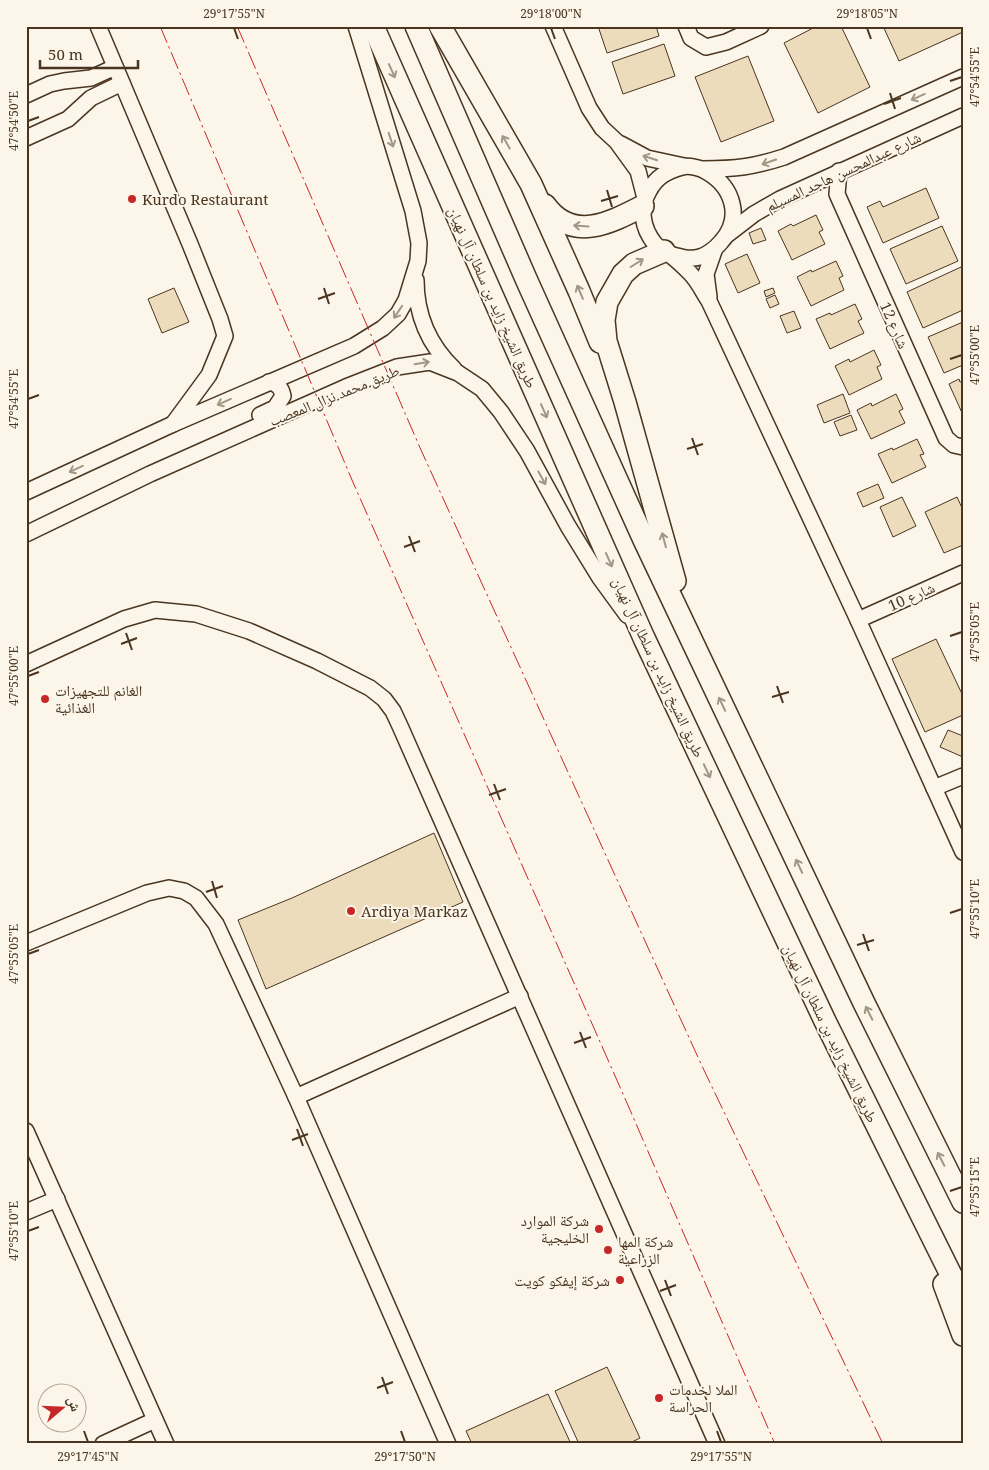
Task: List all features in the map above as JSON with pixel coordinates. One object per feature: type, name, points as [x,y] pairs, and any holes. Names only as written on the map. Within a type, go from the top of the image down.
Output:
[{"type":"highway","name":"طريق الشيخ زايد بن سلطان آل نهيان","points":[[373,26],[644,638],[825,1021],[963,1299]]},
{"type":"highway","points":[[416,26],[536,298],[690,638],[864,1003],[963,1202]]},
{"type":"highway","points":[[440,26],[531,184],[550,211],[560,221],[571,225],[595,226],[609,222],[644,202]]},
{"type":"highway","points":[[531,184],[576,282],[625,402]]},
{"type":"highway","points":[[667,252],[634,264],[623,274],[607,302],[604,320],[606,341],[625,402],[690,638]]},
{"type":"highway","points":[[915,1204],[963,1335]]},
{"type":"street","points":[[98,26],[190,244],[220,319],[224,336],[208,375],[173,424]]},
{"type":"street","points":[[356,26],[413,212],[419,242],[416,289],[422,323],[431,342],[458,373]]},
{"type":"street","points":[[552,26],[589,108],[602,128],[618,142],[647,158],[703,169],[737,169],[760,165],[784,157],[963,77]]},
{"type":"street","points":[[686,26],[691,38],[706,47],[726,42],[761,26]]},
{"type":"street","points":[[26,95],[50,84],[91,78],[115,67]]},
{"type":"street","points":[[71,81],[81,88],[84,99],[83,105]]},
{"type":"street","points":[[26,138],[68,119],[95,96],[122,83]]},
{"type":"street","name":"شارع عبدالمحسن هاجد المسيلم","points":[[728,234],[760,210],[780,198],[963,116]]},
{"type":"street","points":[[618,142],[638,171],[644,202]]},
{"type":"street","points":[[685,166],[668,171],[654,182],[644,202],[642,214],[646,231],[656,245],[692,274],[709,301],[858,620],[963,852]]},
{"type":"street","points":[[667,252],[684,258],[700,257],[714,250],[728,234],[734,215],[730,195],[718,178],[703,169]]},
{"type":"street","name":"شارع 12","points":[[837,194],[839,171]]},
{"type":"street","name":"شارع 12","points":[[819,180],[837,194],[946,438],[954,445],[963,446]]},
{"type":"street","points":[[709,301],[706,274],[714,250]]},
{"type":"street","points":[[26,492],[173,424],[354,346],[383,328],[398,314],[406,300],[418,262]]},
{"type":"street","name":"طريق محمد نزال المعصب","points":[[26,534],[150,474],[319,399],[397,367],[430,362],[458,373],[482,389],[501,412],[527,451],[568,526],[600,578],[644,638]]},
{"type":"street","points":[[150,474],[201,442],[275,408],[283,396],[282,390],[277,384],[269,382]]},
{"type":"street","name":"شارع 10","points":[[858,620],[963,573]]},
{"type":"street","points":[[26,664],[124,619],[155,610],[196,614],[249,631],[317,661],[370,688],[384,699],[393,711],[717,1444]]},
{"type":"street","points":[[934,788],[963,776]]},
{"type":"street","points":[[26,944],[146,893],[169,888],[184,891],[196,898],[216,924],[296,1098],[448,1444]]},
{"type":"street","points":[[296,1098],[520,996]]},
{"type":"street","points":[[26,1130],[166,1444]]},
{"type":"street","points":[[26,1212],[57,1199]]},
{"type":"street","points":[[103,1444],[155,1420]]},
{"type":"building","points":[[598,26],[656,26],[659,36],[607,53]]},
{"type":"building","points":[[817,26],[841,26],[870,87],[818,113],[784,43]]},
{"type":"building","points":[[883,26],[963,26],[963,32],[899,61]]},
{"type":"building","points":[[664,44],[675,76],[623,94],[612,62]]},
{"type":"building","points":[[748,56],[774,121],[721,142],[695,77]]},
{"type":"building","points":[[926,188],[939,218],[883,243],[867,207],[880,201],[883,207]]},
{"type":"building","points":[[816,215],[823,230],[819,232],[825,244],[792,260],[778,231]]},
{"type":"building","points":[[942,226],[958,261],[906,284],[890,249]]},
{"type":"building","points":[[761,228],[766,240],[753,244],[749,233]]},
{"type":"building","points":[[747,254],[760,283],[738,293],[725,264]]},
{"type":"building","points":[[836,261],[843,276],[839,278],[844,290],[811,306],[797,277]]},
{"type":"building","points":[[961,267],[963,271],[963,310],[923,328],[907,292]]},
{"type":"building","points":[[174,288],[189,322],[162,333],[148,299]]},
{"type":"building","points":[[773,288],[775,293],[766,297],[764,291]]},
{"type":"building","points":[[775,295],[779,304],[770,308],[766,299]]},
{"type":"building","points":[[855,304],[862,319],[858,321],[864,333],[830,349],[816,319],[830,313],[831,315]]},
{"type":"building","points":[[794,311],[801,328],[787,333],[780,316]]},
{"type":"building","points":[[963,322],[963,365],[944,373],[928,337]]},
{"type":"building","points":[[874,350],[881,365],[877,367],[882,379],[849,395],[835,366],[849,359],[850,362]]},
{"type":"building","points":[[959,379],[960,382],[963,381],[963,415],[949,384]]},
{"type":"building","points":[[843,394],[850,413],[824,423],[817,405]]},
{"type":"building","points":[[896,394],[903,409],[899,411],[905,423],[871,439],[857,410],[871,403],[872,406]]},
{"type":"building","points":[[851,415],[857,430],[840,436],[834,422]]},
{"type":"building","points":[[917,439],[924,454],[920,455],[926,467],[892,483],[878,454],[892,448],[893,450]]},
{"type":"building","points":[[878,484],[884,498],[863,507],[857,493]]},
{"type":"building","points":[[902,497],[916,526],[893,537],[880,507]]},
{"type":"building","points":[[957,497],[963,510],[963,545],[944,553],[925,512]]},
{"type":"building","points":[[936,639],[963,696],[963,715],[925,732],[892,659]]},
{"type":"building","points":[[948,730],[963,736],[963,757],[940,747]]},
{"type":"building","name":"Ardiya Markaz","points":[[434,833],[463,902],[266,989],[238,920],[292,898]]},
{"type":"building","points":[[607,1367],[640,1438],[628,1444],[579,1444],[555,1391]]},
{"type":"building","points":[[548,1394],[571,1444],[472,1444],[466,1431]]},
{"type":"power","points":[[160,26],[352,480],[775,1444]]},
{"type":"power","points":[[237,26],[421,450],[702,1066],[883,1444]]},
{"type":"place","name":"Kurdo Restaurant","points":[[132,199]]},
{"type":"place","name":"الغانم للتجهيزات الغذائية","points":[[45,699]]},
{"type":"place","name":"Ardiya Markaz","points":[[351,911]]},
{"type":"place","name":"شركة الموارد الخليجية","points":[[599,1229]]},
{"type":"place","name":"شركة المها الزراعية","points":[[608,1250]]},
{"type":"place","name":"شركة إيفكو كويت","points":[[620,1280]]},
{"type":"place","name":"الملا لخدمات الحراسة","points":[[659,1398]]}]
